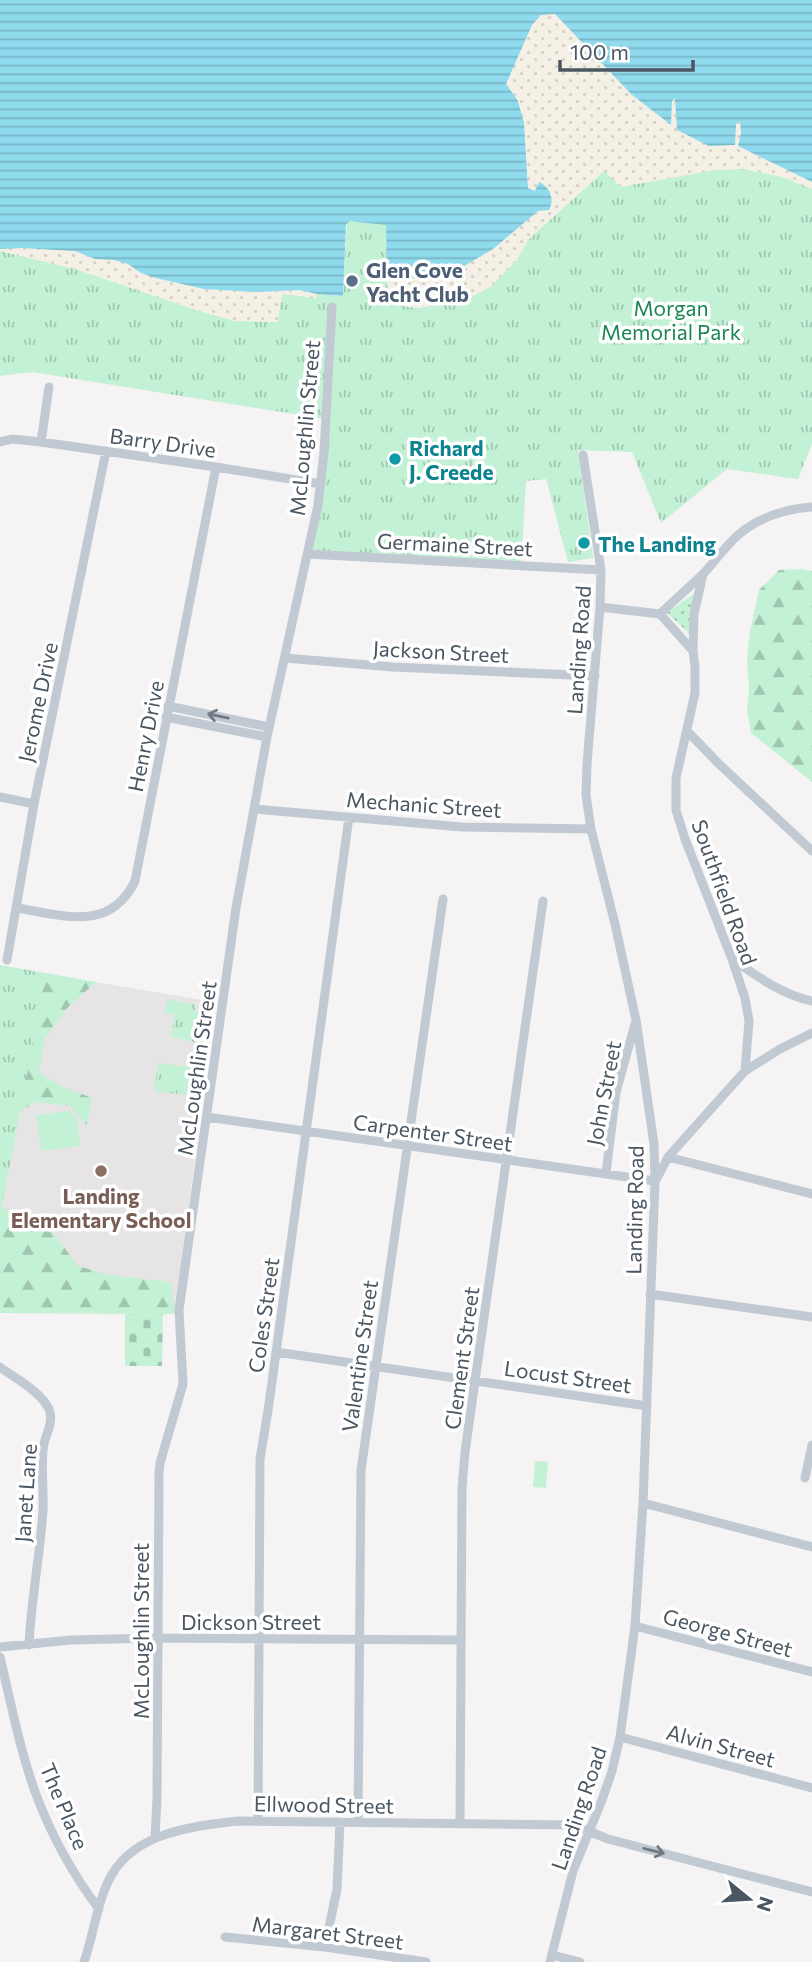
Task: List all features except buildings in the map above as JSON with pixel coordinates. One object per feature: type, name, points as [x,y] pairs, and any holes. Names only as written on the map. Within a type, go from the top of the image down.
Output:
[{"type":"street","name":"McLoughlin Street","points":[[155,1838],[160,1463],[183,1384],[179,1310],[236,908],[268,732],[318,505],[332,307]]},
{"type":"street","points":[[41,442],[49,387]]},
{"type":"street","name":"Barry Drive","points":[[0,442],[12,439],[41,442],[321,484]]},
{"type":"street","name":"Jerome Drive","points":[[7,960],[34,804],[107,451]]},
{"type":"street","name":"Landing Road","points":[[551,1958],[573,1871],[612,1771],[620,1737],[635,1626],[643,1503],[655,1181],[652,1132],[636,1020],[591,829],[586,795],[601,570],[583,455]]},
{"type":"street","name":"Henry Drive","points":[[17,908],[87,918],[117,906],[130,892],[135,881],[216,467]]},
{"type":"street","points":[[660,614],[703,574],[737,536],[752,525],[797,508],[812,507]]},
{"type":"street","name":"Germaine Street","points":[[307,554],[601,570]]},
{"type":"street","name":"Southfield Road","points":[[703,574],[694,614],[696,681],[676,778],[676,810],[745,998],[749,1021],[745,1070]]},
{"type":"street","points":[[600,607],[660,614],[693,650]]},
{"type":"street","name":"Jackson Street","points":[[285,658],[393,667],[595,676]]},
{"type":"street","points":[[168,706],[268,732]]},
{"type":"street","points":[[166,717],[268,732]]},
{"type":"street","points":[[687,732],[812,851]]},
{"type":"street","points":[[0,797],[34,804]]},
{"type":"street","name":"Mechanic Street","points":[[254,809],[461,827],[591,829]]},
{"type":"street","name":"Coles Street","points":[[258,1821],[258,1476],[349,817]]},
{"type":"street","name":"Valentine Street","points":[[358,1822],[361,1470],[443,900]]},
{"type":"street","name":"Clement Street","points":[[460,1824],[462,1488],[465,1452],[543,901]]},
{"type":"street","points":[[732,959],[774,987],[812,1001]]},
{"type":"street","name":"John Street","points":[[606,1173],[616,1092],[636,1020]]},
{"type":"street","points":[[655,1181],[668,1157],[745,1070],[812,1033]]},
{"type":"street","name":"Carpenter Street","points":[[207,1117],[655,1181]]},
{"type":"street","points":[[668,1157],[812,1194]]},
{"type":"street","points":[[650,1294],[812,1317]]},
{"type":"street","name":"Locust Street","points":[[276,1352],[647,1406]]},
{"type":"street","name":"Janet Lane","points":[[0,1367],[42,1400],[51,1417],[43,1447],[43,1513],[29,1645]]},
{"type":"street","points":[[805,1478],[812,1445]]},
{"type":"street","points":[[643,1503],[812,1548]]},
{"type":"street","name":"George Street","points":[[635,1626],[812,1672]]},
{"type":"street","name":"Dickson Street","points":[[0,1647],[71,1640],[158,1638],[461,1640]]},
{"type":"street","name":"The Place","points":[[0,1657],[17,1731],[37,1796],[67,1858],[99,1909]]},
{"type":"street","name":"Alvin Street","points":[[620,1737],[812,1788]]},
{"type":"street","name":"Ellwood Street","points":[[99,1909],[106,1885],[124,1856],[155,1838],[208,1824],[237,1821],[574,1825],[631,1845],[812,1892]]},
{"type":"street","points":[[325,1947],[337,1889],[340,1822]]},
{"type":"street","points":[[84,1962],[99,1909]]},
{"type":"street","name":"Margaret Street","points":[[225,1937],[325,1947],[426,1962]]},
{"type":"street","points":[[551,1958],[580,1962]]},
{"type":"shaded area","name":"Landing Elementary School","points":[[46,974],[215,1002],[175,1314],[0,1313],[0,1217]]},
{"type":"green space","name":"Morgan Memorial Park","points":[[744,169],[782,177],[812,189],[812,444],[798,479],[727,469],[661,523],[632,452],[578,450],[593,558],[568,562],[546,479],[526,481],[521,565],[308,553],[325,419],[32,372],[0,376],[0,251],[75,269],[235,321],[278,322],[282,294],[316,298],[317,294],[343,296],[347,221],[386,224],[388,304],[417,308],[460,303],[492,286],[517,260],[528,240],[604,171],[621,187],[715,170]]},
{"type":"green space","points":[[779,570],[812,571],[812,782],[751,733],[747,710],[747,658],[759,590]]},
{"type":"green space","points":[[696,592],[690,634],[667,613]]},
{"type":"green space","points":[[0,965],[96,982],[67,1008],[45,1038],[39,1073],[63,1087],[92,1098],[87,1125],[70,1106],[36,1102],[20,1111],[2,1206],[20,1222],[41,1226],[54,1234],[78,1266],[109,1275],[171,1282],[175,1314],[0,1313]]},
{"type":"green space","points":[[0,965],[46,974],[0,1217]]},
{"type":"green space","points":[[167,1000],[196,1004],[195,1009],[200,1016],[194,1023],[194,1042],[171,1037],[175,1015],[165,1013]]},
{"type":"green space","points":[[158,1063],[198,1068],[194,1096],[154,1091]]},
{"type":"green space","points":[[181,1066],[198,1068],[194,1096],[177,1094]]},
{"type":"green space","points":[[70,1111],[77,1118],[80,1146],[41,1151],[36,1115]]},
{"type":"green space","points":[[125,1314],[163,1314],[162,1366],[125,1366]]},
{"type":"green space","points":[[535,1461],[548,1462],[546,1488],[533,1487]]},
{"type":"sand","points":[[555,14],[631,94],[671,124],[672,101],[675,97],[735,145],[736,124],[740,121],[739,147],[812,182],[812,189],[782,177],[744,169],[715,170],[621,187],[528,240],[517,260],[492,286],[460,303],[417,308],[387,304],[387,279],[431,278],[493,249],[538,211],[549,210],[552,204],[551,194],[538,184],[535,191],[528,188],[527,159],[518,101],[506,84],[532,25],[541,15]]},
{"type":"sand","points":[[0,225],[319,293],[316,298],[278,322],[235,321],[75,269],[0,254]]},
{"type":"water","points":[[0,0],[812,0],[812,182],[738,146],[740,121],[736,124],[735,145],[709,146],[677,130],[675,98],[672,101],[671,125],[631,94],[555,14],[541,15],[532,25],[506,84],[518,101],[524,123],[528,188],[535,191],[539,182],[543,184],[550,194],[551,206],[549,210],[538,211],[493,249],[459,269],[431,278],[387,279],[386,225],[349,221],[346,225],[343,296],[299,290],[257,292],[204,289],[156,278],[141,273],[128,264],[95,259],[75,251],[0,249]]},
{"type":"place","name":"Glen Cove Yacht Club","points":[[352,281]]},
{"type":"place","name":"Richard J. Creede","points":[[395,459]]},
{"type":"place","name":"The Landing","points":[[584,543]]},
{"type":"place","name":"Landing Elementary School","points":[[101,1171]]}]
